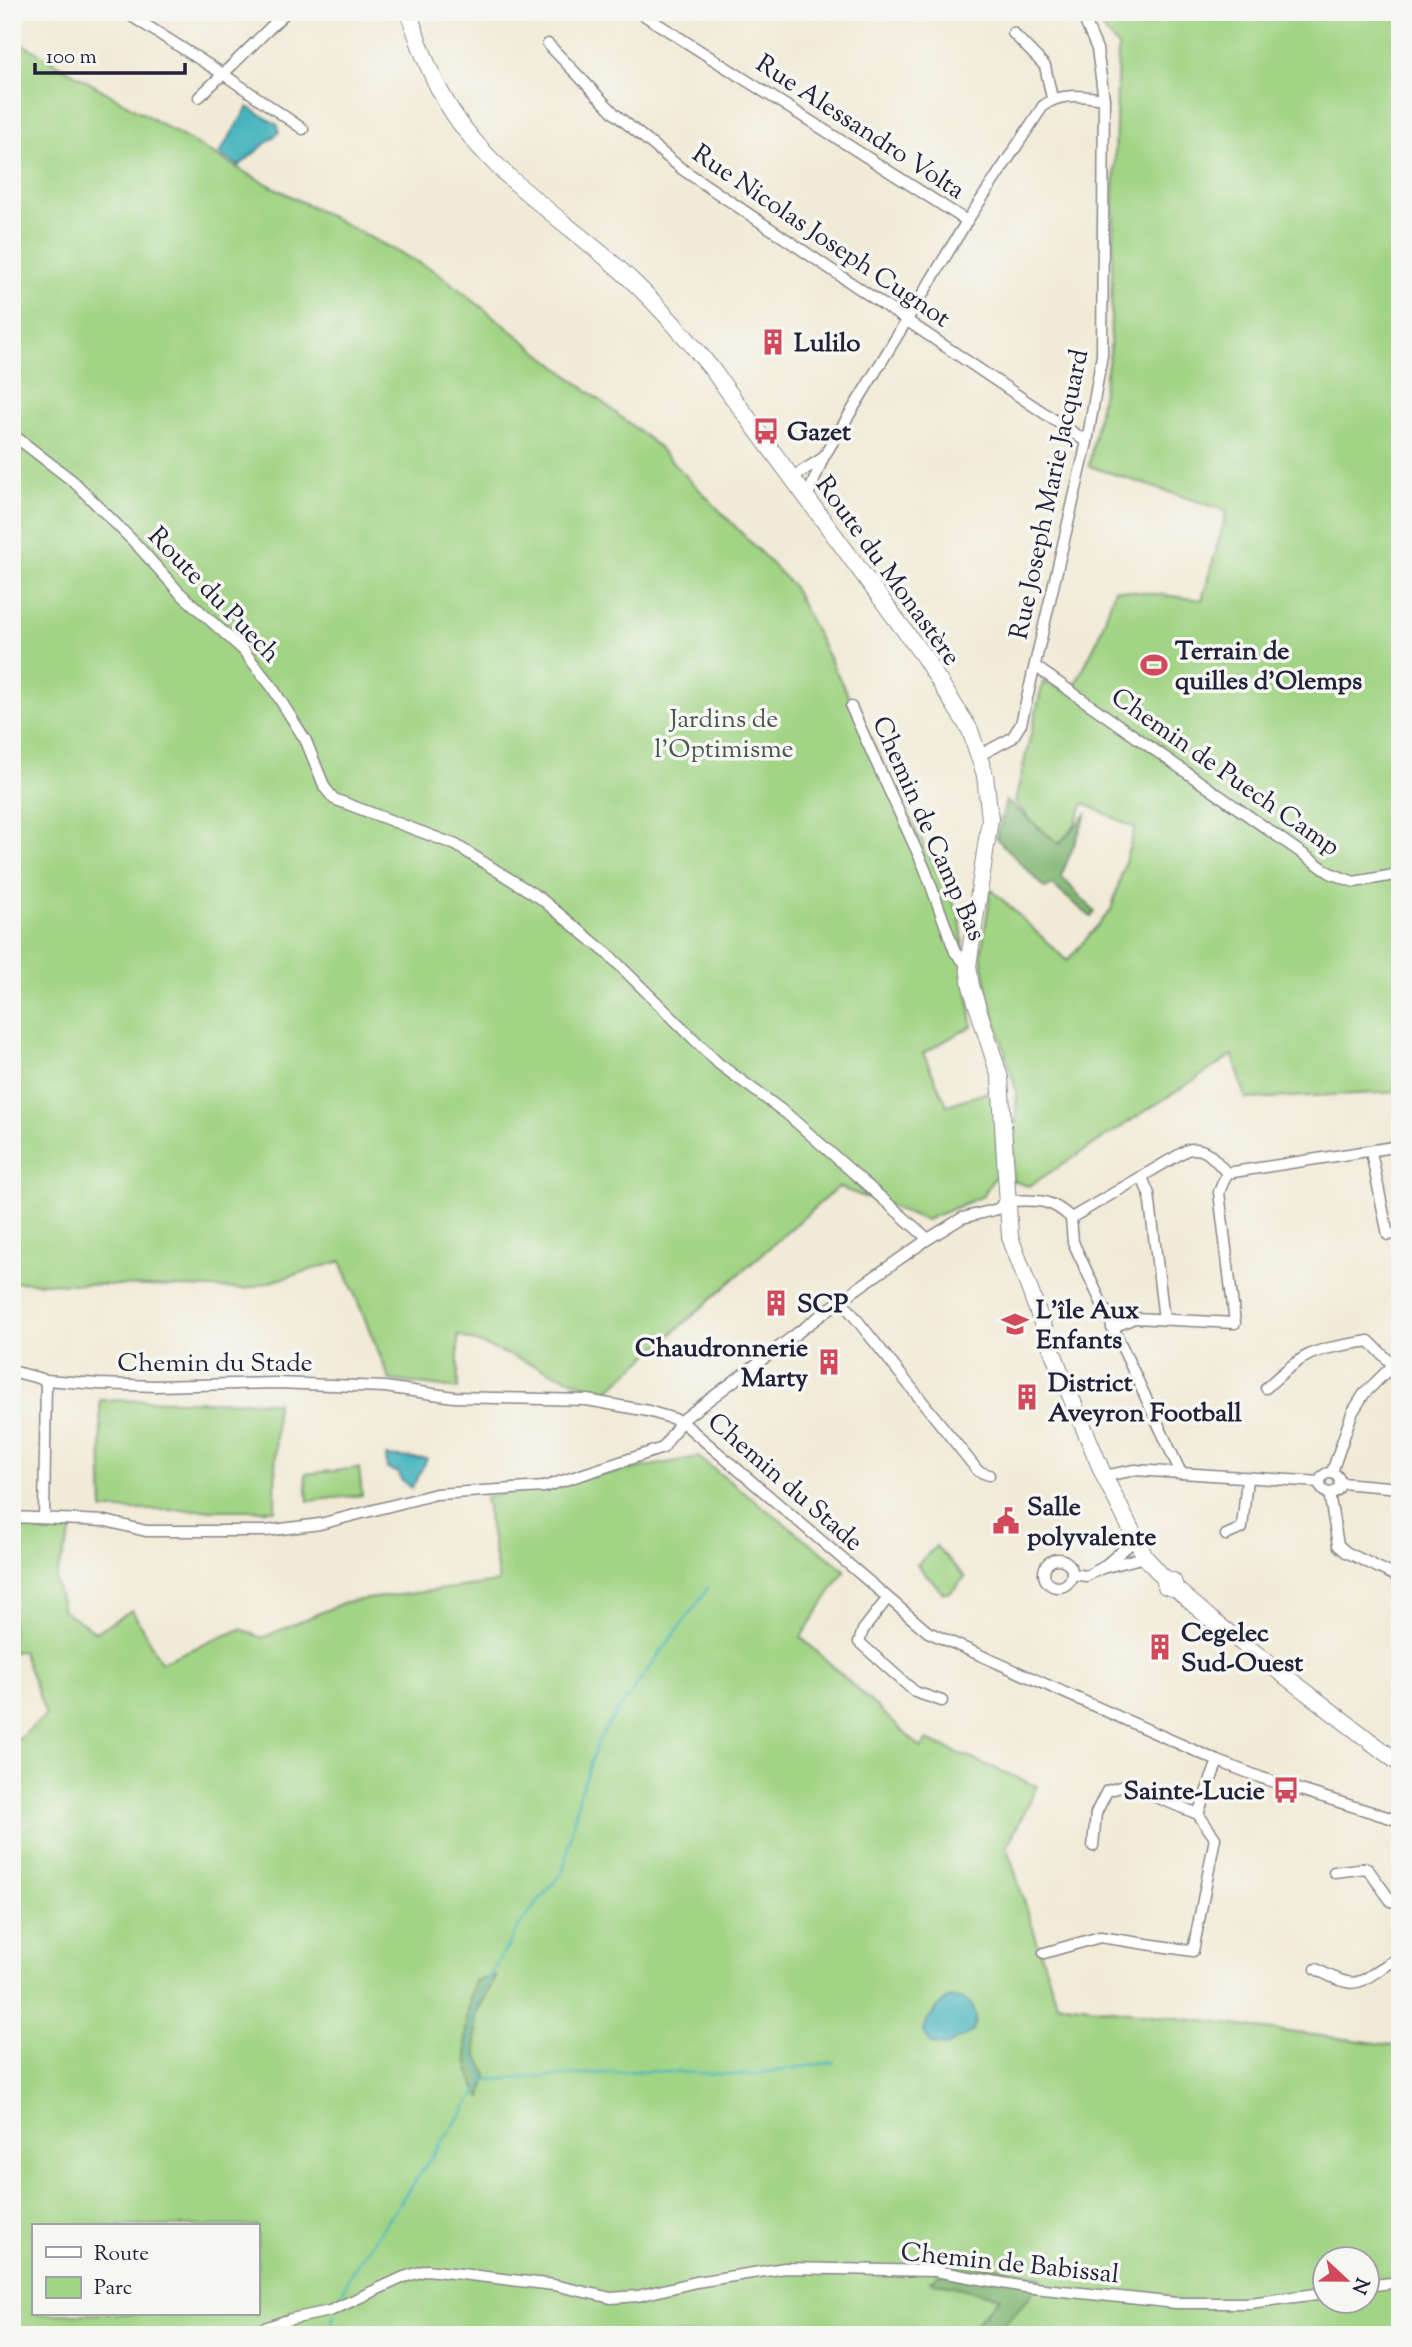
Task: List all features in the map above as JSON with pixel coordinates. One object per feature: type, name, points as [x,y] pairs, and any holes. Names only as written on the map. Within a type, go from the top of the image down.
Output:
[{"type":"street","points":[[125,12],[303,129]]},
{"type":"street","points":[[199,97],[286,12]]},
{"type":"street","name":"Route du Monastère","points":[[409,12],[434,79],[452,111],[474,140],[500,167],[658,306],[711,368],[944,686],[970,730],[980,755],[989,796],[989,843],[972,930],[968,966],[971,986],[1000,1078],[1010,1237],[1060,1371],[1104,1476],[1145,1557],[1170,1583],[1400,1764]]},
{"type":"street","name":"Rue Alessandro Volta","points":[[639,12],[967,221],[1042,106],[1052,98]]},
{"type":"street","name":"Rue Joseph Marie Jacquard","points":[[980,755],[1012,738],[1021,724],[1087,442],[1102,355],[1104,99],[1097,49],[1081,12]]},
{"type":"street","points":[[1013,33],[1045,66],[1052,98],[1077,96],[1104,99]]},
{"type":"street","name":"Rue Nicolas Joseph Cugnot","points":[[548,44],[615,114],[656,149],[1087,442]]},
{"type":"street","points":[[807,498],[823,458],[967,221]]},
{"type":"street","name":"Route du Puech","points":[[12,434],[74,482],[179,592],[243,650],[272,687],[306,741],[325,788],[334,799],[456,845],[540,898],[609,955],[719,1065],[787,1114],[928,1239]]},
{"type":"street","points":[[791,478],[823,458]]},
{"type":"street","name":"Chemin de Puech Camp","points":[[1036,667],[1330,873],[1354,882],[1400,874]]},
{"type":"street","name":"Chemin de Camp Bas","points":[[852,707],[925,869],[955,952],[968,966]]},
{"type":"street","points":[[1227,1173],[1400,1146]]},
{"type":"street","points":[[1071,1218],[1187,1150],[1197,1147],[1207,1151],[1227,1173]]},
{"type":"street","points":[[1371,1152],[1388,1235],[1400,1233]]},
{"type":"street","points":[[1112,1328],[1134,1318],[1235,1324],[1219,1192],[1227,1173]]},
{"type":"street","points":[[1142,1177],[1149,1194],[1164,1320]]},
{"type":"street","points":[[12,1517],[106,1521],[146,1531],[266,1531],[307,1526],[436,1494],[544,1487],[663,1448],[681,1421],[841,1300],[928,1239],[962,1218],[998,1209],[1006,1201],[1044,1199],[1059,1206],[1071,1218],[1073,1242],[1181,1472]]},
{"type":"street","points":[[841,1300],[978,1471],[989,1475]]},
{"type":"street","points":[[1266,1388],[1296,1360],[1319,1349],[1369,1341],[1397,1364],[1364,1394],[1352,1413],[1332,1472],[1323,1476],[1320,1482],[1321,1488],[1329,1493],[1336,1492],[1341,1483],[1338,1475],[1332,1472]]},
{"type":"street","name":"Chemin du Stade","points":[[12,1371],[46,1380],[156,1386],[276,1383],[385,1387],[454,1397],[587,1400],[648,1411],[681,1421],[928,1632],[1262,1779],[1400,1821]]},
{"type":"street","points":[[44,1518],[46,1380]]},
{"type":"street","points":[[1104,1476],[1135,1470],[1320,1482]]},
{"type":"street","points":[[1226,1535],[1242,1528],[1247,1478]]},
{"type":"street","points":[[1341,1483],[1400,1488]]},
{"type":"street","points":[[1329,1493],[1338,1545],[1346,1552],[1400,1578]]},
{"type":"street","points":[[1102,1568],[1136,1539]]},
{"type":"street","points":[[1072,1574],[1086,1576],[1102,1568],[1145,1557]]},
{"type":"street","points":[[887,1599],[863,1630],[859,1642],[915,1692],[942,1701]]},
{"type":"street","points":[[1198,1814],[1218,1761]]},
{"type":"street","points":[[1044,1953],[1100,1937],[1193,1951],[1215,1838],[1198,1814],[1127,1785],[1106,1794],[1096,1813],[1093,1846]]},
{"type":"street","points":[[1334,1872],[1367,1868],[1391,1901],[1400,1904]]},
{"type":"street","points":[[1316,1969],[1341,1982],[1359,1984],[1400,1958]]},
{"type":"street","name":"Chemin de Babissal","points":[[244,2335],[339,2307],[404,2277],[427,2270],[554,2285],[611,2298],[638,2296],[696,2282],[785,2268],[935,2271],[1025,2287],[1176,2303],[1250,2302],[1310,2295]]},
{"type":"street","points":[[1380,2285],[1400,2281]]},
{"type":"green space","points":[[1090,12],[1400,12],[1400,1092],[1246,1099],[1233,1055],[1029,1186],[1012,1181],[1017,1093],[988,995],[981,954],[991,889],[1067,961],[1111,910],[1135,828],[1084,803],[1061,854],[1015,802],[1043,682],[1071,693],[1099,637],[1115,589],[1202,600],[1227,511],[1089,466],[1110,353],[1118,47]]},
{"type":"green space","name":"Jardins de l’Optimisme","points":[[12,38],[248,174],[437,272],[655,444],[792,585],[960,916],[972,1026],[923,1053],[947,1105],[994,1090],[998,1171],[983,1196],[926,1220],[838,1187],[605,1393],[458,1335],[458,1389],[390,1380],[341,1261],[246,1289],[12,1282]]},
{"type":"green space","points":[[1006,800],[1059,844],[1087,813],[1061,876],[1095,912],[1091,917],[1052,885],[1045,888],[996,838]]},
{"type":"green space","points":[[100,1400],[276,1402],[275,1510],[103,1510]]},
{"type":"green space","points":[[698,1457],[845,1570],[801,1637],[921,1748],[927,1740],[1037,1786],[1007,1847],[1057,2003],[1400,2046],[1400,2335],[12,2335],[12,1745],[46,1715],[22,1651],[12,1652],[12,1525],[73,1527],[55,1579],[63,1610],[96,1632],[132,1610],[161,1662],[241,1629],[262,1638],[345,1602],[499,1582],[485,1497]]},
{"type":"green space","points":[[359,1468],[362,1495],[308,1501],[305,1474]]},
{"type":"green space","points":[[936,1546],[965,1577],[951,1592],[943,1593],[917,1565]]},
{"type":"green space","points":[[496,1976],[476,2014],[476,2052],[487,2075],[482,2098],[470,2071],[467,2056],[468,2010],[474,1981]]},
{"type":"green space","points":[[960,2260],[1042,2277],[1029,2298],[993,2335],[964,2335],[1000,2297],[930,2281]]},
{"type":"water","points":[[248,107],[278,125],[279,132],[239,166],[219,154]]},
{"type":"water","points":[[386,1456],[427,1459],[412,1488],[401,1480],[399,1473],[387,1469]]},
{"type":"water","points":[[947,1998],[963,1999],[973,2006],[976,2020],[973,2031],[946,2046],[931,2044],[924,2032],[927,2020]]},
{"type":"waterway","points":[[485,2080],[470,2049],[472,2015],[481,1990],[522,1922],[563,1871],[579,1797],[597,1744],[609,1723],[708,1588]]},
{"type":"waterway","points":[[339,2301],[349,2276],[485,2080],[641,2071],[749,2075],[834,2062]]},
{"type":"waterway","points":[[327,2335],[335,2314]]},
{"type":"place","name":"Lulilo","points":[[773,342]]},
{"type":"place","name":"Gazet","points":[[766,431]]},
{"type":"place","name":"Terrain de quilles d'Olemps","points":[[1154,665]]},
{"type":"place","name":"SCP","points":[[776,1303]]},
{"type":"place","name":"L'île Aux Enfants","points":[[1015,1324]]},
{"type":"place","name":"Chaudronnerie Marty","points":[[829,1362]]},
{"type":"place","name":"District Aveyron Football","points":[[1027,1397]]},
{"type":"place","name":"Salle polyvalente","points":[[1006,1521]]},
{"type":"place","name":"Cegelec Sud-Ouest","points":[[1160,1647]]},
{"type":"place","name":"Sainte-Lucie","points":[[1286,1790]]}]
